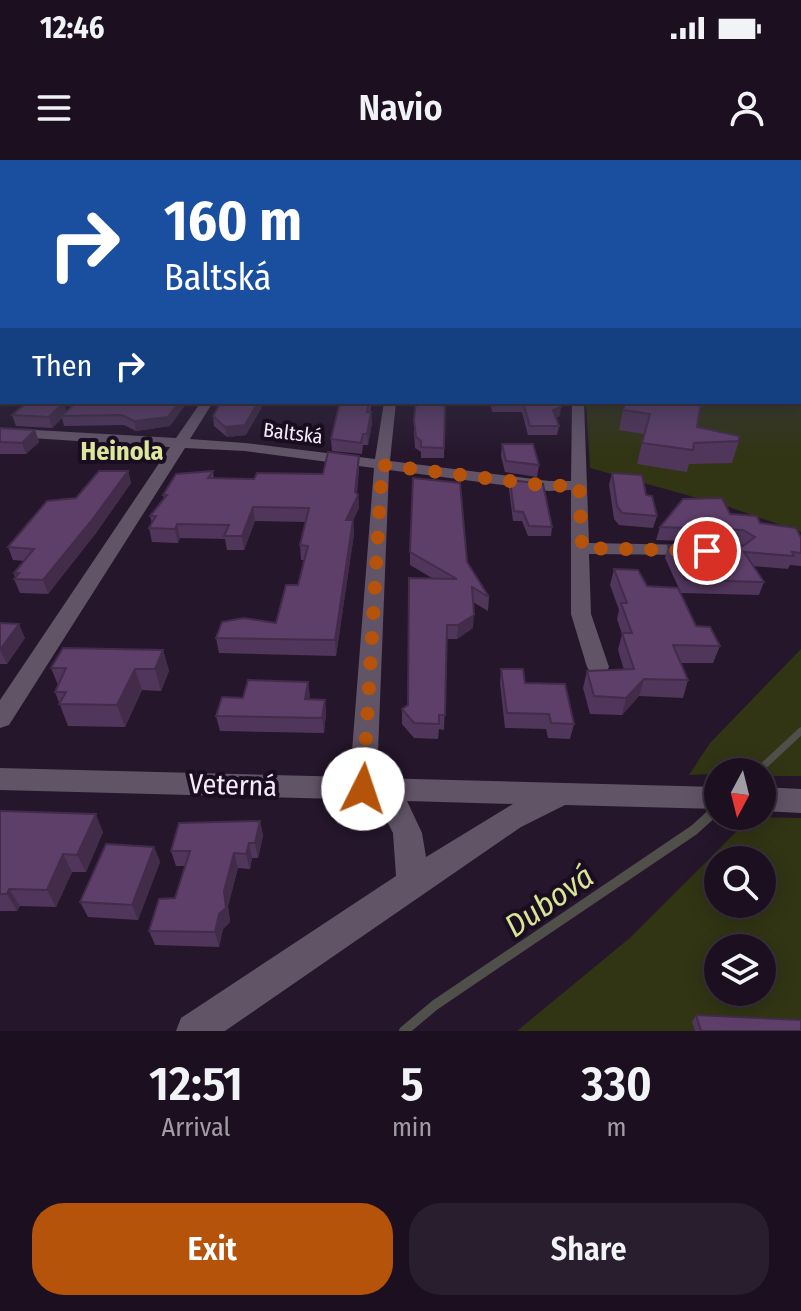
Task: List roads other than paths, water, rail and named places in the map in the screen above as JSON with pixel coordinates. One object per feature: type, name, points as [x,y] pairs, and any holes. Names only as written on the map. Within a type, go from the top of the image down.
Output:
[{"type":"street","points":[[0,719],[206,404]]},
{"type":"street","points":[[390,404],[382,465],[373,789],[403,816],[412,840],[411,883]]},
{"type":"street","points":[[578,404],[581,614],[598,667]]},
{"type":"street","name":"Baltská","points":[[0,432],[245,447],[549,486],[579,485]]},
{"type":"street","points":[[582,548],[707,551]]},
{"type":"street","name":"Veterná","points":[[0,779],[704,797]]},
{"type":"street","points":[[194,1031],[511,818],[562,794]]},
{"type":"street","points":[[776,800],[797,801]]},
{"type":"waterway","name":"Dubová","points":[[772,758],[801,731]]},
{"type":"waterway","name":"Dubová","points":[[404,1031],[435,1005],[704,821]]},
{"type":"district","name":"Heinola","points":[[122,451]]}]
